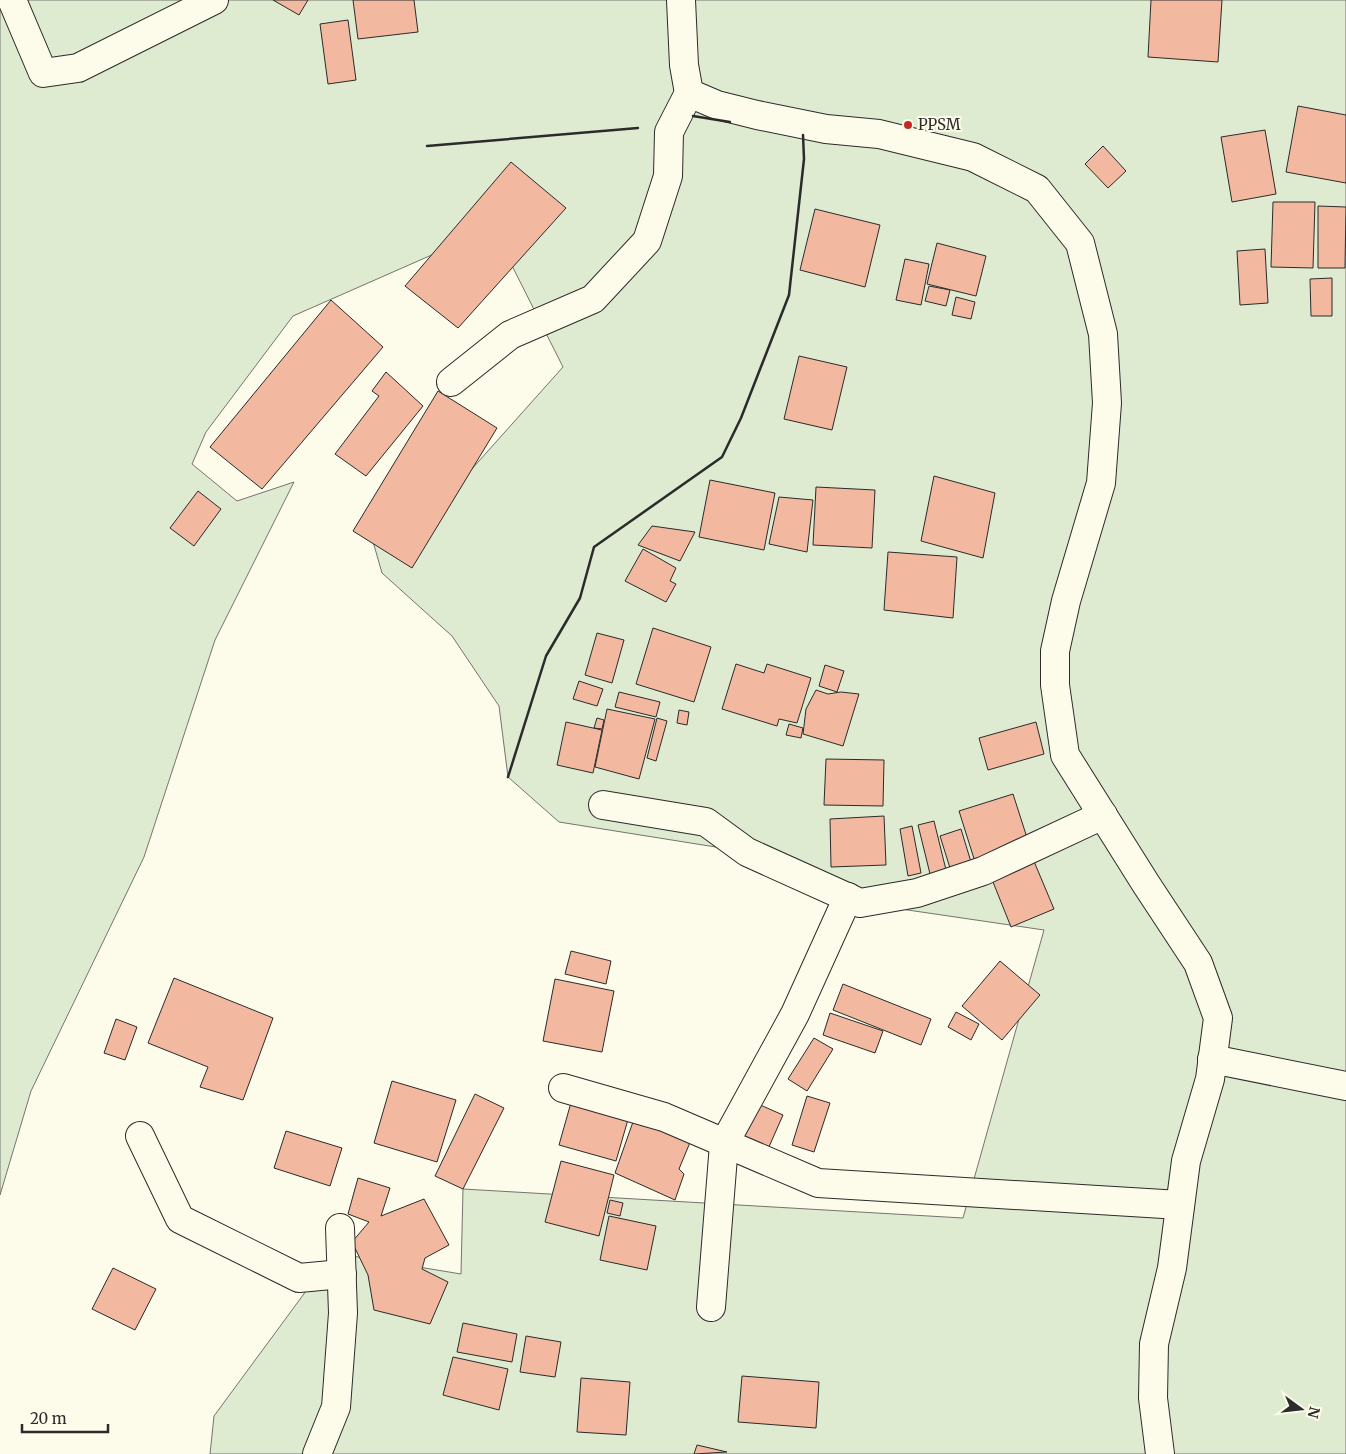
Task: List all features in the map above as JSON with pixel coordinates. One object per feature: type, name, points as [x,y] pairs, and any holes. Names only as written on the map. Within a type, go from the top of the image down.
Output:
[{"type":"street","points":[[12,0],[43,73],[78,68],[214,0]]},
{"type":"street","points":[[451,382],[510,335],[593,299],[647,242],[668,176],[669,132],[689,93],[684,65],[682,0]]},
{"type":"street","points":[[689,93],[717,105],[826,129],[879,134],[973,157],[1037,189],[1080,243],[1103,334],[1107,403],[1101,483],[1066,601],[1056,652],[1055,685],[1065,755],[1146,884],[1198,962],[1218,1018],[1210,1079],[1186,1161],[1172,1268],[1154,1344],[1153,1398],[1160,1454]]},
{"type":"street","points":[[603,805],[706,822],[747,852],[860,903],[917,893],[983,871],[1103,815]]},
{"type":"street","points":[[711,1306],[724,1144],[795,1014],[848,897]]},
{"type":"street","points":[[1212,1059],[1346,1086]]},
{"type":"street","points":[[563,1088],[664,1117],[818,1183],[1180,1205]]},
{"type":"street","points":[[140,1136],[180,1219],[299,1278],[342,1274]]},
{"type":"street","points":[[317,1454],[336,1407],[343,1313],[340,1228]]},
{"type":"green space","points":[[0,0],[1346,0],[1346,1454],[210,1454],[214,1416],[334,1253],[461,1274],[463,1189],[963,1218],[1044,930],[860,903],[747,852],[559,822],[508,777],[499,706],[452,636],[382,573],[370,531],[412,536],[563,367],[493,228],[293,316],[206,432],[192,464],[237,501],[294,482],[215,640],[144,857],[31,1091],[0,1195]]},
{"type":"building","points":[[273,0],[308,0],[299,15]]},
{"type":"building","points":[[353,0],[414,0],[418,32],[358,39]]},
{"type":"building","points":[[1151,0],[1222,0],[1218,62],[1148,57]]},
{"type":"building","points":[[348,20],[356,80],[328,84],[320,24]]},
{"type":"building","points":[[1298,106],[1346,115],[1346,183],[1286,172]]},
{"type":"building","points":[[1265,130],[1276,194],[1232,202],[1221,137]]},
{"type":"building","points":[[1103,146],[1126,171],[1108,188],[1085,164]]},
{"type":"building","points":[[511,162],[566,208],[458,328],[405,286]]},
{"type":"building","points":[[1273,202],[1315,202],[1313,268],[1271,267]]},
{"type":"building","points":[[1318,206],[1346,207],[1345,268],[1318,268]]},
{"type":"building","points":[[815,209],[880,225],[865,287],[800,270]]},
{"type":"building","points":[[937,243],[986,256],[976,296],[927,284]]},
{"type":"building","points":[[1265,249],[1268,303],[1240,305],[1237,251]]},
{"type":"building","points":[[905,259],[929,264],[921,305],[896,300]]},
{"type":"building","points":[[1332,278],[1332,316],[1311,316],[1310,279]]},
{"type":"building","points":[[929,286],[950,290],[946,306],[925,301]]},
{"type":"building","points":[[956,297],[975,302],[971,319],[952,315]]},
{"type":"building","points":[[331,300],[383,347],[262,489],[210,447]]},
{"type":"building","points":[[799,356],[847,367],[832,430],[784,419]]},
{"type":"building","points":[[386,372],[423,406],[366,476],[335,454],[379,396],[372,391]]},
{"type":"building","points":[[438,391],[497,428],[412,568],[353,531]]},
{"type":"building","points":[[934,476],[995,493],[983,558],[921,541]]},
{"type":"building","points":[[710,480],[775,493],[764,550],[699,537]]},
{"type":"building","points":[[816,487],[875,490],[872,548],[813,545]]},
{"type":"building","points":[[198,491],[221,509],[194,546],[170,528]]},
{"type":"building","points":[[779,497],[813,500],[807,552],[769,544]]},
{"type":"building","points":[[652,526],[695,532],[680,561],[638,545]]},
{"type":"building","points":[[643,549],[676,568],[670,581],[676,584],[666,602],[625,581]]},
{"type":"building","points":[[888,552],[957,557],[953,618],[884,610]]},
{"type":"building","points":[[653,628],[711,647],[694,702],[636,684]]},
{"type":"building","points":[[597,633],[624,640],[612,683],[585,675]]},
{"type":"building","points":[[736,664],[764,673],[767,664],[811,678],[797,723],[779,719],[777,726],[722,709]]},
{"type":"building","points":[[825,665],[844,671],[837,692],[819,686]]},
{"type":"building","points":[[579,681],[603,689],[597,706],[573,699]]},
{"type":"building","points":[[816,690],[828,694],[841,692],[859,694],[843,746],[803,734],[806,709]]},
{"type":"building","points":[[619,692],[660,702],[656,717],[615,707]]},
{"type":"building","points":[[607,709],[655,719],[639,779],[595,767]]},
{"type":"building","points":[[679,710],[689,712],[687,725],[677,723]]},
{"type":"building","points":[[597,718],[604,720],[602,729],[594,728]]},
{"type":"building","points":[[657,718],[667,721],[656,761],[647,758]]},
{"type":"building","points":[[566,722],[602,730],[593,773],[557,765]]},
{"type":"building","points":[[1036,722],[1044,754],[988,770],[979,738]]},
{"type":"building","points":[[789,724],[803,728],[801,738],[786,735]]},
{"type":"building","points":[[826,759],[884,760],[883,806],[824,805]]},
{"type":"building","points":[[1013,794],[1030,847],[976,865],[959,811]]},
{"type":"building","points":[[884,816],[886,865],[831,867],[830,819]]},
{"type":"building","points":[[934,821],[947,874],[931,878],[918,825]]},
{"type":"building","points":[[912,826],[921,873],[908,876],[900,829]]},
{"type":"building","points":[[961,829],[971,862],[950,868],[940,836]]},
{"type":"building","points":[[1033,859],[1054,909],[1011,927],[991,877]]},
{"type":"building","points":[[571,951],[611,961],[606,984],[565,974]]},
{"type":"building","points":[[1000,961],[1040,995],[1002,1040],[962,1006]]},
{"type":"building","points":[[174,978],[273,1018],[243,1100],[200,1087],[208,1067],[148,1043]]},
{"type":"building","points":[[555,979],[614,991],[602,1052],[543,1041]]},
{"type":"building","points":[[843,984],[931,1019],[921,1045],[833,1010]]},
{"type":"building","points":[[956,1012],[979,1024],[971,1040],[948,1027]]},
{"type":"building","points":[[830,1013],[883,1031],[875,1053],[823,1035]]},
{"type":"building","points":[[116,1019],[137,1027],[125,1060],[104,1053]]},
{"type":"building","points":[[814,1038],[833,1049],[807,1091],[788,1079]]},
{"type":"building","points":[[392,1081],[456,1100],[437,1162],[374,1143]]},
{"type":"building","points":[[475,1094],[504,1108],[463,1189],[435,1176]]},
{"type":"building","points":[[807,1096],[830,1103],[814,1152],[792,1145]]},
{"type":"building","points":[[572,1099],[629,1116],[616,1161],[559,1145]]},
{"type":"building","points":[[758,1104],[783,1115],[768,1149],[743,1138]]},
{"type":"building","points":[[634,1119],[691,1140],[679,1169],[684,1174],[675,1200],[615,1173]]},
{"type":"building","points":[[286,1131],[342,1148],[330,1186],[274,1168]]},
{"type":"building","points":[[561,1161],[614,1175],[599,1236],[545,1222]]},
{"type":"building","points":[[358,1178],[390,1188],[381,1216],[424,1199],[449,1245],[425,1258],[422,1269],[448,1282],[430,1324],[374,1310],[368,1275],[352,1242],[369,1222],[348,1214]]},
{"type":"building","points":[[610,1200],[623,1203],[620,1216],[607,1213]]},
{"type":"building","points":[[609,1216],[656,1226],[647,1270],[600,1260]]},
{"type":"building","points":[[113,1268],[156,1289],[135,1330],[92,1309]]},
{"type":"building","points":[[463,1323],[517,1334],[512,1362],[457,1352]]},
{"type":"building","points":[[526,1336],[561,1342],[555,1377],[520,1372]]},
{"type":"building","points":[[453,1357],[508,1369],[499,1410],[443,1395]]},
{"type":"building","points":[[742,1376],[819,1382],[816,1428],[738,1422]]},
{"type":"building","points":[[581,1378],[630,1382],[626,1435],[577,1432]]},
{"type":"building","points":[[697,1445],[727,1452],[694,1454]]},
{"type":"wall","points":[[693,116],[730,122]]},
{"type":"wall","points":[[427,146],[638,128]]},
{"type":"wall","points":[[508,777],[546,656],[580,598],[594,547],[722,457],[741,418],[789,295],[804,159],[803,135]]},
{"type":"place","name":"PPSM","points":[[908,125]]}]
